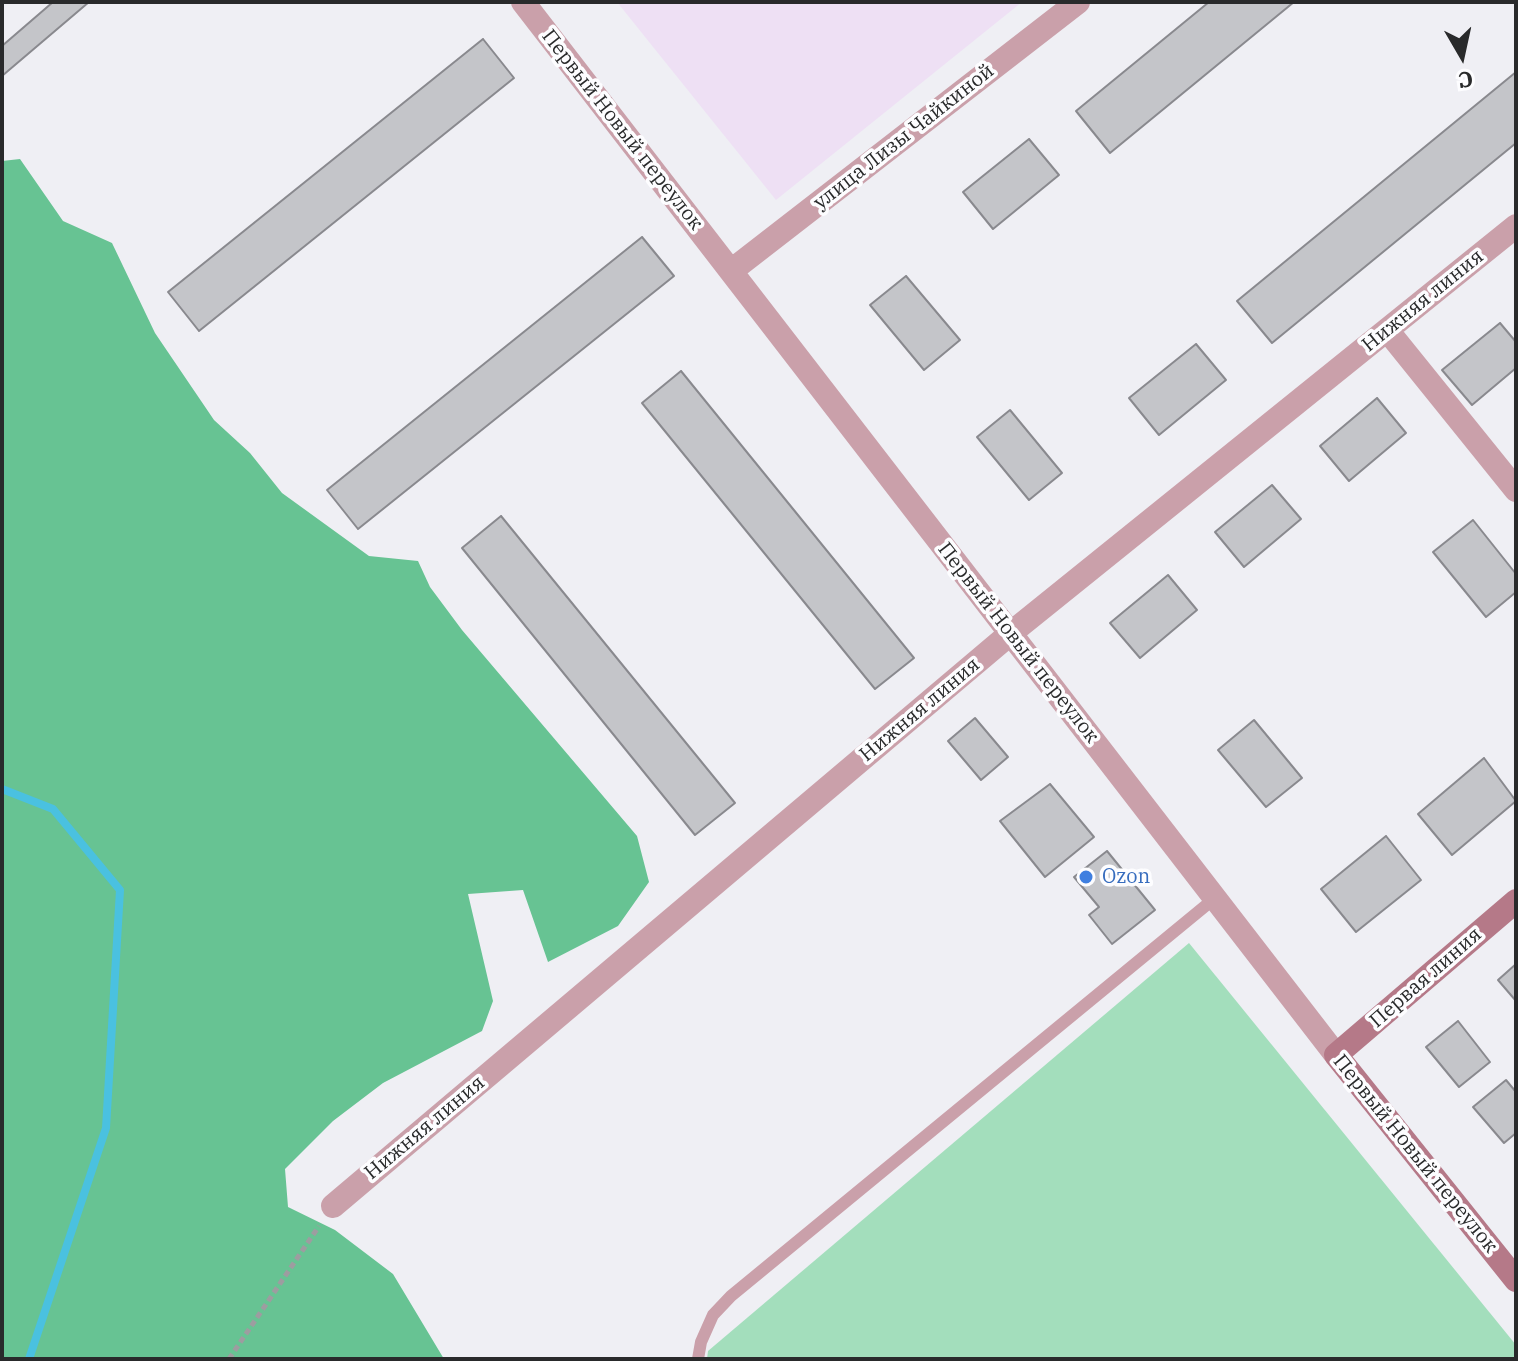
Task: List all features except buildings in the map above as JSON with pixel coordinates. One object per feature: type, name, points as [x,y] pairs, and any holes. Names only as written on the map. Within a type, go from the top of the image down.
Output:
[{"type":"main road","name":"Первая линия","points":[[1336,1055],[1516,901]]},
{"type":"main road","name":"Первый Новый переулок","points":[[1336,1055],[1516,1280]]},
{"type":"street","name":"Первый Новый переулок","points":[[523,2],[1336,1055]]},
{"type":"street","name":"улица Лизы Чайкиной","points":[[731,271],[1078,2]]},
{"type":"street","name":"Нижняя линия","points":[[333,1206],[1011,633],[1516,226]]},
{"type":"street","points":[[1387,330],[1516,490]]},
{"type":"lane","points":[[698,1359],[701,1342],[713,1315],[731,1296],[1215,898]]},
{"type":"path","points":[[229,1359],[333,1206]]},
{"type":"shaded area","points":[[617,2],[1022,2],[776,200]]},
{"type":"green space","points":[[20,159],[63,221],[112,243],[155,333],[214,420],[250,453],[282,493],[369,556],[418,561],[430,587],[462,630],[637,836],[649,882],[618,926],[548,962],[523,890],[468,894],[493,1001],[482,1031],[383,1083],[333,1121],[285,1169],[288,1207],[335,1230],[393,1274],[444,1359],[2,1359],[2,161]]},
{"type":"green space","points":[[1189,943],[1516,1345],[1516,1359],[707,1359],[708,1351]]},
{"type":"waterway","points":[[2,789],[53,809],[120,890],[106,1128],[29,1359]]},
{"type":"place","name":"Ozon","points":[[1086,877]]}]
